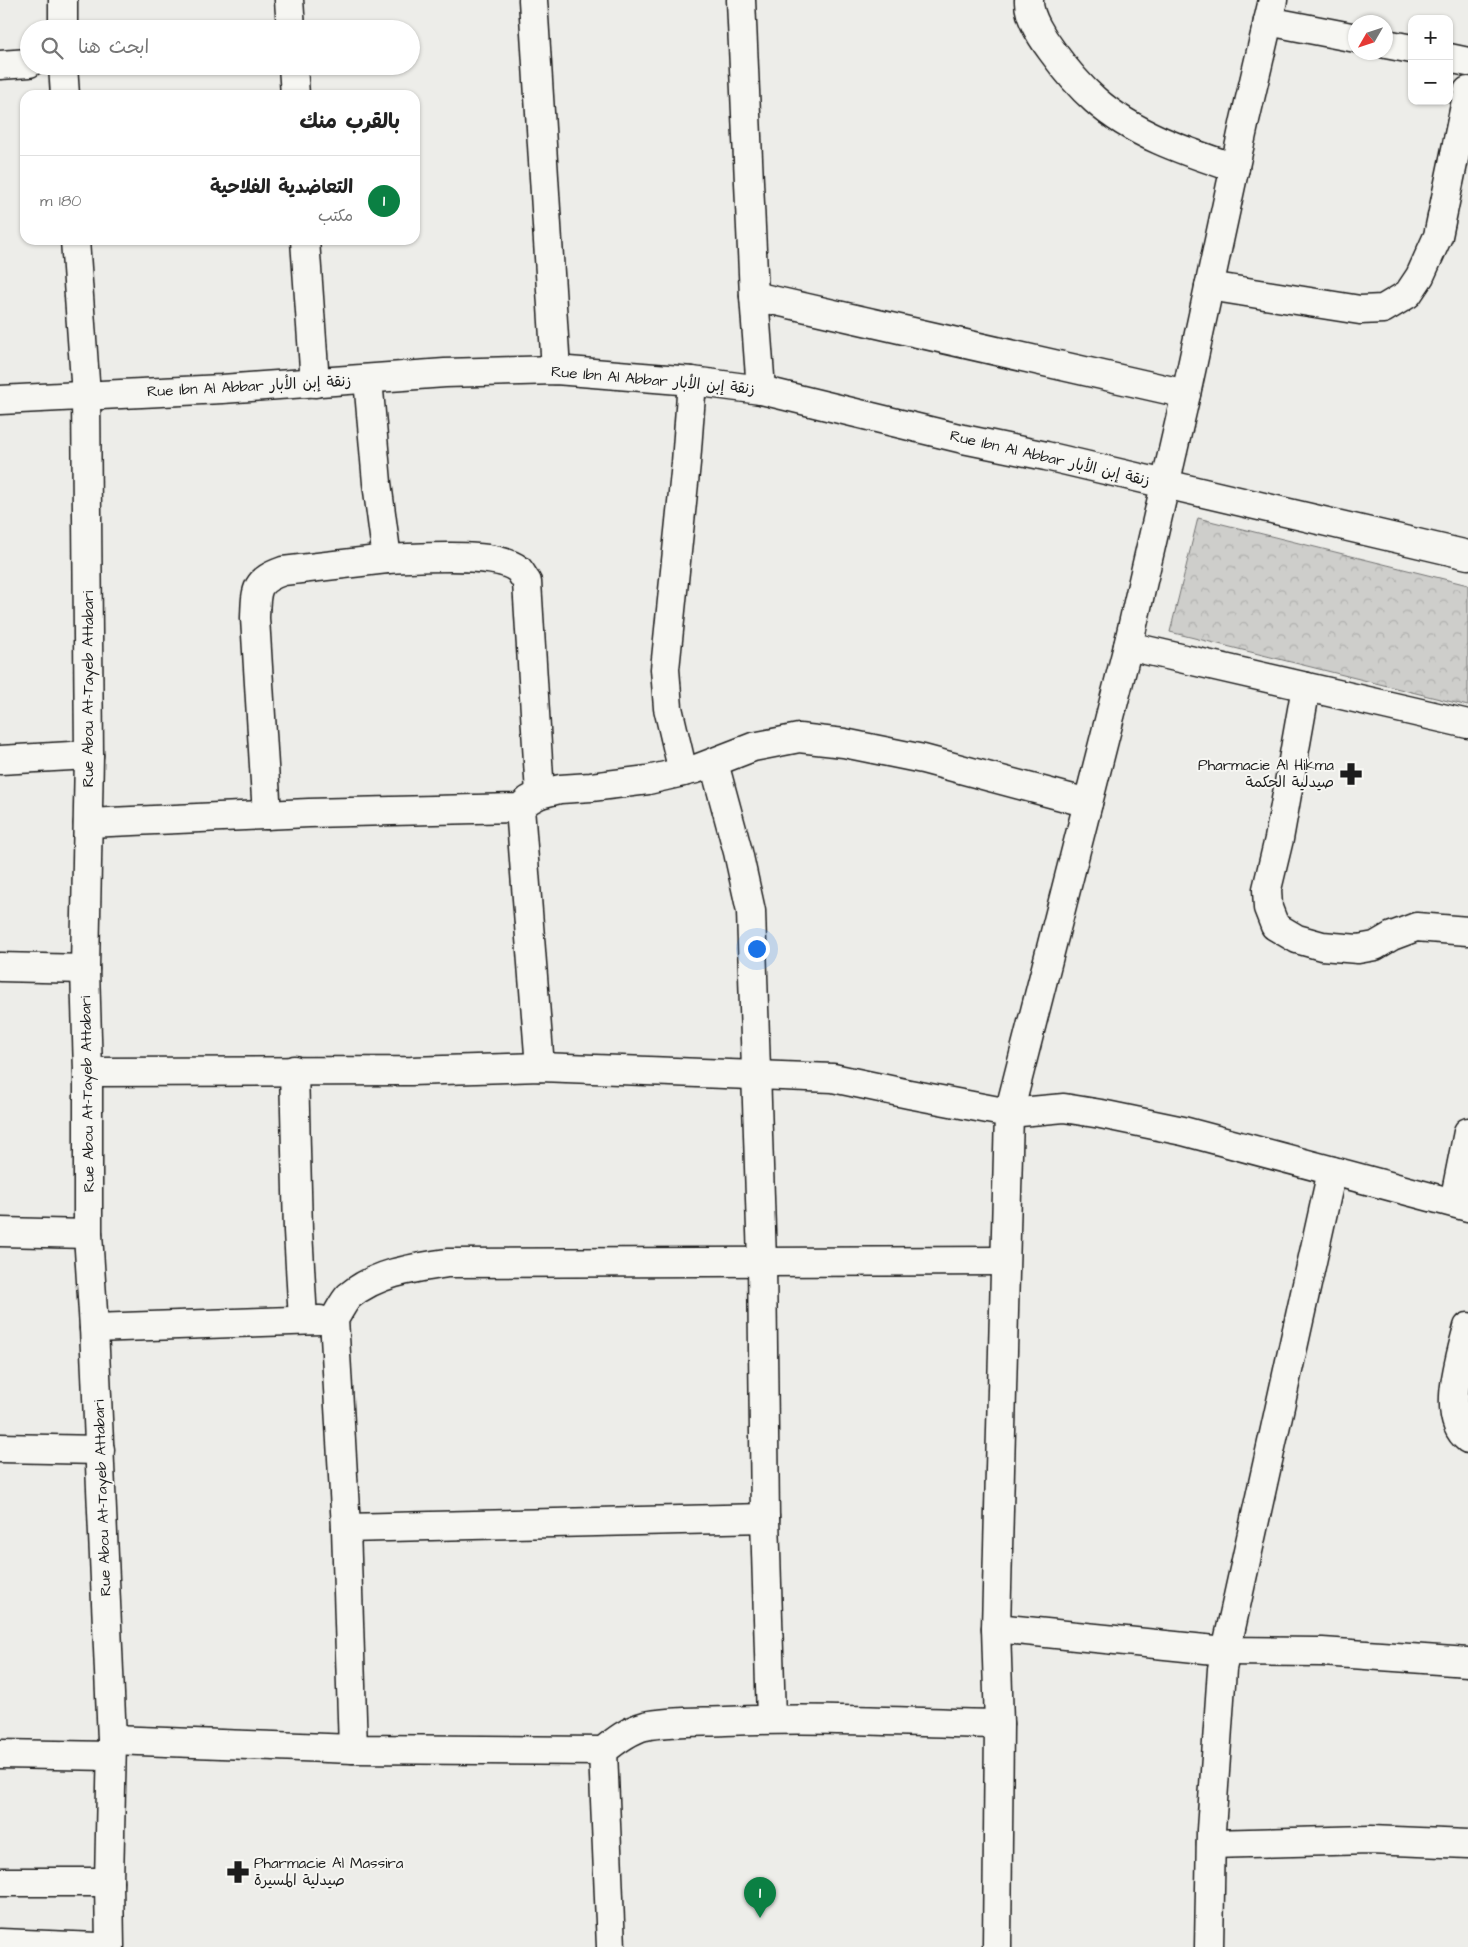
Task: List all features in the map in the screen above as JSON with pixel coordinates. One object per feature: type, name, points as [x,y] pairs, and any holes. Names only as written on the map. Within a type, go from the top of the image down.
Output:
[{"type":"street","points":[[63,0],[63,20]]},
{"type":"street","points":[[289,0],[290,20]]},
{"type":"street","points":[[533,0],[556,370]]},
{"type":"street","points":[[741,0],[754,296],[761,390]]},
{"type":"street","points":[[1029,0],[1040,34],[1071,76],[1095,101],[1127,124],[1178,149],[1235,168]]},
{"type":"street","points":[[997,1947],[999,1724],[996,1628],[1009,1113],[1128,646],[1271,11],[1348,35]]},
{"type":"street","points":[[1393,45],[1408,48]]},
{"type":"street","points":[[1453,59],[1468,62]]},
{"type":"street","points":[[0,65],[20,64]]},
{"type":"street","points":[[64,75],[65,90]]},
{"type":"street","points":[[294,75],[295,90]]},
{"type":"street","points":[[1209,286],[1360,310],[1384,309],[1408,294],[1420,276],[1438,236],[1468,91]]},
{"type":"street","name":"Rue Abou At-Tayeb Attabari","points":[[75,245],[86,396],[89,755],[86,969],[88,1234],[100,1450],[111,1748],[110,1947]]},
{"type":"street","points":[[305,245],[315,382]]},
{"type":"street","points":[[754,296],[1186,394]]},
{"type":"street","name":"Rue Ibn Al Abbar زنقة إبن الأبار","points":[[0,400],[445,373],[556,370],[692,381],[761,390],[963,439],[1046,456],[1468,555]]},
{"type":"street","points":[[368,379],[377,484],[388,559]]},
{"type":"street","points":[[683,772],[668,708],[665,669],[686,463],[692,381]]},
{"type":"street","points":[[267,815],[255,618],[256,600],[260,585],[268,577],[283,571],[388,559],[465,557],[497,560],[517,569],[527,582],[530,801],[540,1067]]},
{"type":"street","points":[[1128,646],[1468,724]]},
{"type":"street","points":[[1306,687],[1279,839],[1267,889],[1268,908],[1275,926],[1297,939],[1314,944],[1358,949],[1375,946],[1392,936],[1416,927],[1468,931]]},
{"type":"street","points":[[88,823],[530,801],[560,789],[591,788],[648,780],[683,772],[752,747],[799,738],[844,743],[923,759],[1088,804]]},
{"type":"street","points":[[0,760],[89,755]]},
{"type":"street","points":[[714,762],[738,852],[751,911],[762,1262],[770,1719]]},
{"type":"street","points":[[0,967],[86,969]]},
{"type":"street","points":[[88,1072],[411,1071],[540,1067],[833,1078],[1009,1113],[1064,1108],[1101,1114],[1183,1131],[1461,1204],[1468,1132]]},
{"type":"street","points":[[294,1070],[298,1231],[303,1320]]},
{"type":"street","points":[[1210,1947],[1212,1844],[1221,1678],[1225,1651],[1332,1171]]},
{"type":"street","points":[[0,1232],[88,1234]]},
{"type":"street","points":[[353,1749],[346,1528],[334,1319],[348,1297],[387,1274],[415,1267],[447,1264],[1004,1261]]},
{"type":"street","points":[[94,1328],[334,1319]]},
{"type":"street","points":[[1468,1327],[1456,1382],[1454,1411],[1460,1433],[1468,1439]]},
{"type":"street","points":[[0,1448],[100,1450]]},
{"type":"street","points":[[346,1528],[765,1518]]},
{"type":"street","points":[[996,1628],[1225,1651],[1322,1652],[1468,1662]]},
{"type":"street","points":[[0,1754],[111,1748],[603,1751],[617,1739],[646,1726],[770,1719],[999,1724]]},
{"type":"street","points":[[603,1751],[611,1947]]},
{"type":"street","points":[[1212,1844],[1370,1840],[1468,1844]]},
{"type":"street","points":[[0,1882],[109,1882]]},
{"type":"street","points":[[0,1943],[97,1947]]},
{"type":"green space","points":[[1198,518],[1468,585],[1468,706],[1170,632]]},
{"type":"place","name":"Pharmacie Al Hikma صيدلية الحكمة","points":[[1351,774]]},
{"type":"place","name":"Pharmacie Al Massira صيدلية المسيرة","points":[[238,1872]]},
{"type":"place","name":"التعاضدية الفلاحية","points":[[760,1918]]}]
